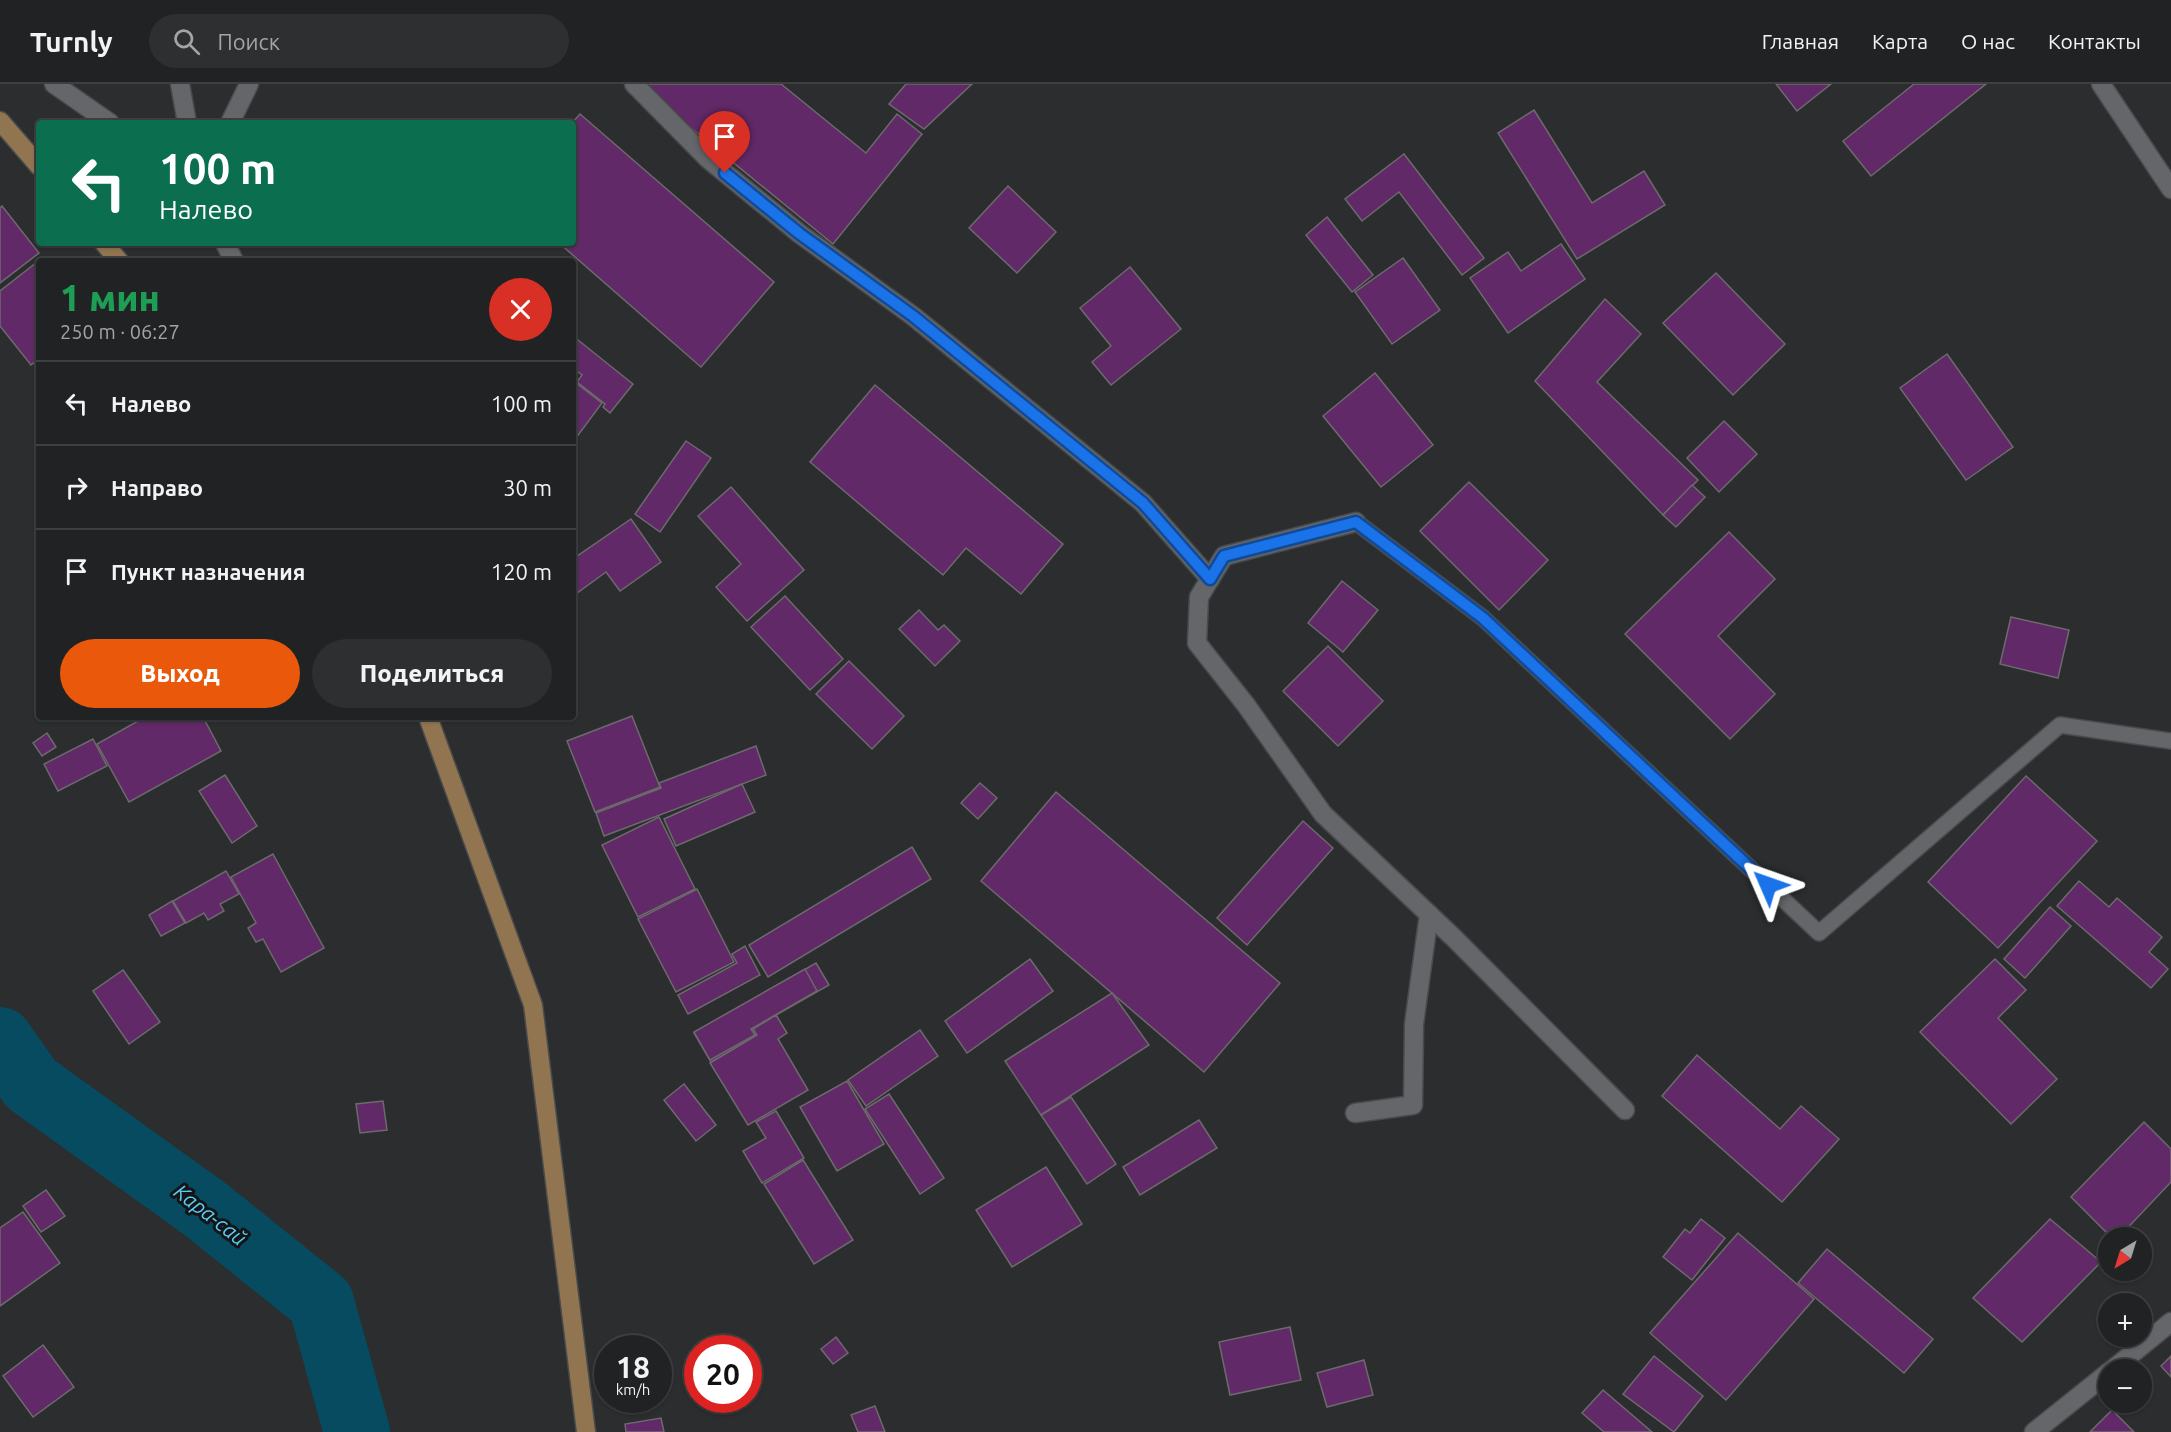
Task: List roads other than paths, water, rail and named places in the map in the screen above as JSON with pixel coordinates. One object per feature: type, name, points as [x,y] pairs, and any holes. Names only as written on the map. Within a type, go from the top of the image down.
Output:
[{"type":"main road","points":[[0,120],[36,162]]},
{"type":"main road","points":[[106,246],[116,258]]},
{"type":"main road","points":[[429,720],[533,1005],[586,1432]]},
{"type":"street","points":[[54,84],[106,120]]},
{"type":"street","points":[[180,84],[186,120]]},
{"type":"street","points":[[231,120],[249,84]]},
{"type":"street","points":[[634,84],[707,158],[800,234],[913,316],[1143,503],[1210,579]]},
{"type":"street","points":[[2101,84],[2171,189]]},
{"type":"street","points":[[1356,522],[1224,556],[1199,597],[1197,644],[1246,705],[1323,814],[1429,914],[1625,1110]]},
{"type":"street","points":[[1355,1113],[1413,1105],[1414,1024],[1429,914]]},
{"type":"street","points":[[2125,1359],[2171,1322]]},
{"type":"street","points":[[2034,1432],[2098,1381]]},
{"type":"lane","points":[[1356,522],[1483,618],[1819,933],[2060,725],[2171,741]]},
{"type":"waterway","name":"Кара-сай","points":[[0,1040],[31,1084],[205,1209],[321,1302],[357,1432]]}]
